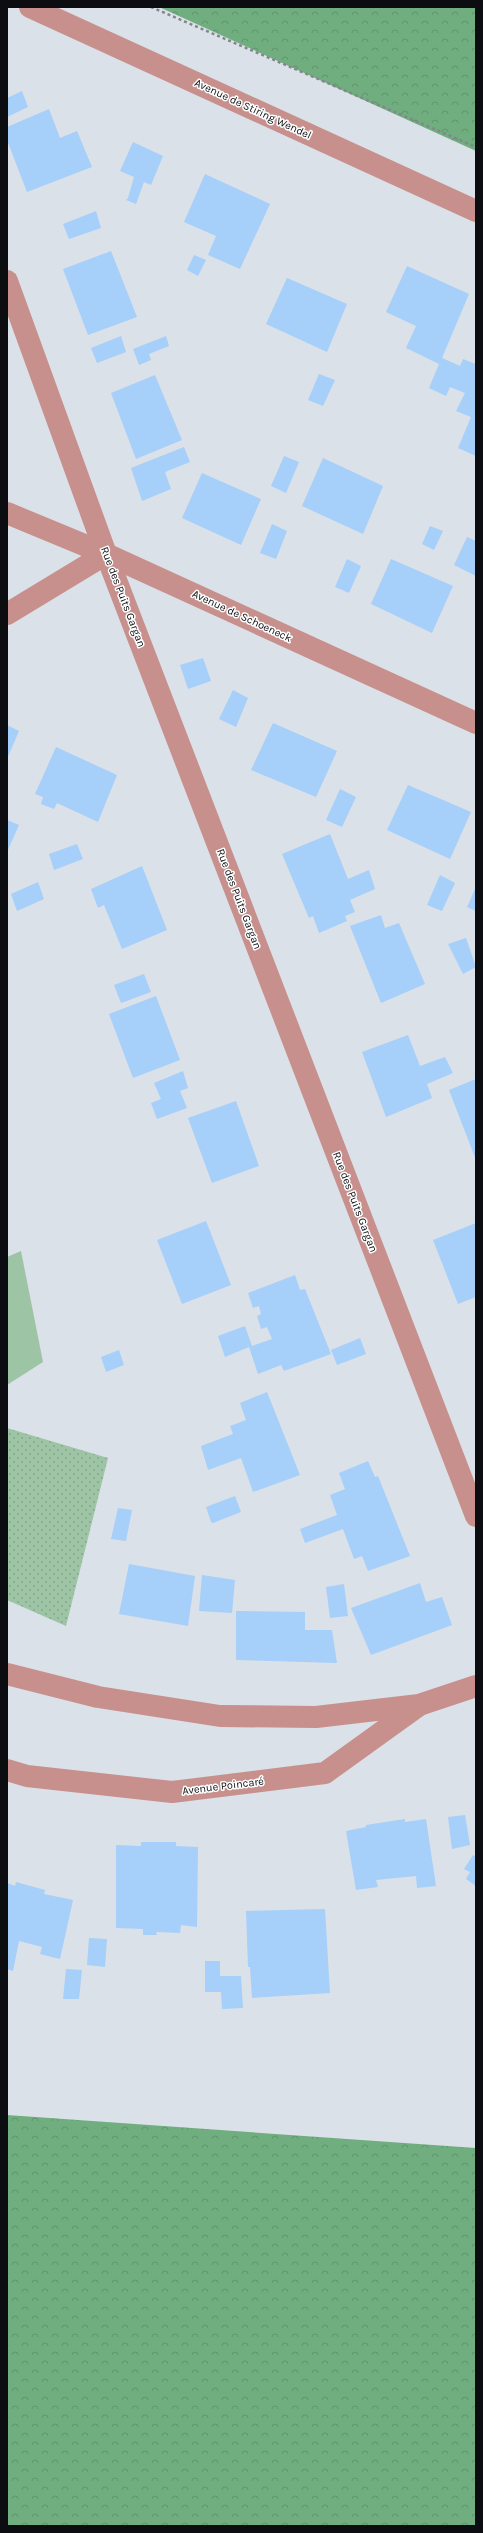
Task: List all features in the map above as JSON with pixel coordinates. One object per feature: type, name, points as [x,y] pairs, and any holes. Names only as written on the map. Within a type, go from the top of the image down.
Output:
[{"type":"street","name":"Avenue de Stiring Wendel","points":[[30,7],[476,210]]},
{"type":"street","name":"Rue des Puits Gargan","points":[[7,281],[106,554],[476,1516]]},
{"type":"street","name":"Avenue de Schoeneck","points":[[7,513],[106,554],[476,723]]},
{"type":"street","points":[[7,614],[106,554]]},
{"type":"street","name":"Avenue Poincaré","points":[[7,1674],[98,1697],[220,1716],[316,1717],[419,1705],[476,1686]]},
{"type":"street","name":"Avenue Poincaré","points":[[7,1770],[27,1776],[172,1792],[325,1773],[419,1705]]},
{"type":"path","points":[[151,7],[476,147]]},
{"type":"green space","points":[[159,7],[476,7],[476,151]]},
{"type":"green space","points":[[21,1251],[43,1362],[7,1385],[7,1257]]},
{"type":"green space","points":[[7,1428],[108,1458],[66,1626],[7,1600]]},
{"type":"green space","points":[[7,2115],[476,2148],[476,2526],[7,2526]]},
{"type":"building","points":[[22,91],[28,107],[7,117],[7,98]]},
{"type":"building","points":[[49,109],[60,138],[77,131],[92,167],[27,192],[7,140],[7,127]]},
{"type":"building","points":[[133,142],[163,156],[151,185],[144,182],[136,204],[126,200],[128,198],[134,177],[120,171]]},
{"type":"building","points":[[205,174],[270,204],[240,269],[208,255],[216,236],[184,222]]},
{"type":"building","points":[[96,211],[101,228],[69,239],[63,224]]},
{"type":"building","points":[[111,251],[137,317],[88,335],[63,269]]},
{"type":"building","points":[[194,255],[206,260],[198,276],[187,270]]},
{"type":"building","points":[[407,266],[469,294],[442,358],[460,366],[463,359],[476,364],[476,456],[458,448],[471,417],[456,411],[465,393],[450,387],[446,396],[429,388],[439,364],[406,348],[416,326],[386,312]]},
{"type":"building","points":[[287,278],[347,304],[327,352],[266,324]]},
{"type":"building","points":[[121,336],[126,352],[97,363],[91,348]]},
{"type":"building","points":[[166,336],[169,346],[149,354],[151,360],[139,365],[133,349]]},
{"type":"building","points":[[319,374],[335,380],[323,406],[308,400]]},
{"type":"building","points":[[155,375],[182,440],[136,459],[111,393]]},
{"type":"building","points":[[184,447],[190,462],[165,472],[171,489],[142,501],[131,468]]},
{"type":"building","points":[[284,456],[299,462],[286,493],[271,486]]},
{"type":"building","points":[[323,458],[383,486],[363,534],[302,506]]},
{"type":"building","points":[[202,473],[261,499],[241,545],[182,518]]},
{"type":"building","points":[[272,524],[287,531],[276,559],[260,553]]},
{"type":"building","points":[[430,526],[443,531],[434,550],[422,544]]},
{"type":"building","points":[[467,537],[476,541],[476,576],[454,565]]},
{"type":"building","points":[[347,559],[361,566],[349,593],[335,587]]},
{"type":"building","points":[[391,559],[453,586],[432,633],[371,604]]},
{"type":"building","points":[[203,658],[211,681],[188,689],[180,665]]},
{"type":"building","points":[[233,690],[248,698],[236,727],[219,719]]},
{"type":"building","points":[[273,723],[337,751],[316,797],[251,770]]},
{"type":"building","points":[[7,725],[19,731],[7,759]]},
{"type":"building","points":[[56,747],[117,775],[98,822],[57,803],[54,809],[41,804],[43,797],[35,794]]},
{"type":"building","points":[[408,785],[471,812],[450,859],[387,830]]},
{"type":"building","points":[[340,789],[356,797],[342,827],[326,820]]},
{"type":"building","points":[[7,820],[19,825],[7,852]]},
{"type":"building","points":[[330,834],[348,879],[369,870],[375,889],[350,900],[355,912],[345,916],[347,921],[319,933],[313,916],[309,918],[282,854]]},
{"type":"building","points":[[77,844],[83,859],[54,870],[49,854]]},
{"type":"building","points":[[142,866],[167,930],[122,949],[104,905],[98,908],[91,889]]},
{"type":"building","points":[[440,875],[455,883],[442,911],[427,905]]},
{"type":"building","points":[[38,882],[44,899],[17,911],[11,894]]},
{"type":"building","points":[[476,887],[476,911],[467,907]]},
{"type":"building","points":[[381,915],[385,928],[399,923],[425,984],[381,1003],[350,926]]},
{"type":"building","points":[[466,938],[476,967],[463,974],[448,944]]},
{"type":"building","points":[[144,974],[151,992],[121,1003],[114,985]]},
{"type":"building","points":[[156,996],[180,1060],[133,1078],[109,1014]]},
{"type":"building","points":[[408,1035],[420,1066],[445,1057],[453,1073],[427,1084],[432,1098],[386,1117],[362,1052]]},
{"type":"building","points":[[183,1071],[188,1088],[180,1091],[187,1108],[157,1119],[151,1103],[161,1099],[154,1083]]},
{"type":"building","points":[[476,1079],[476,1160],[449,1090]]},
{"type":"building","points":[[236,1101],[259,1166],[212,1183],[188,1118]]},
{"type":"building","points":[[206,1221],[231,1285],[182,1304],[157,1240]]},
{"type":"building","points":[[476,1223],[476,1297],[458,1304],[433,1240]]},
{"type":"building","points":[[295,1275],[300,1290],[305,1289],[331,1354],[284,1371],[281,1365],[258,1374],[249,1347],[225,1357],[218,1336],[245,1326],[252,1346],[272,1339],[267,1327],[261,1329],[257,1316],[261,1314],[259,1306],[253,1308],[248,1293]]},
{"type":"building","points":[[360,1338],[366,1354],[337,1365],[331,1350]]},
{"type":"building","points":[[119,1350],[124,1365],[106,1372],[101,1357]]},
{"type":"building","points":[[267,1392],[300,1475],[253,1492],[241,1458],[208,1470],[201,1446],[233,1434],[230,1426],[246,1420],[240,1403]]},
{"type":"building","points":[[368,1461],[375,1477],[378,1476],[410,1556],[368,1571],[362,1556],[354,1559],[343,1529],[305,1543],[300,1529],[337,1515],[330,1495],[345,1489],[339,1473]]},
{"type":"building","points":[[235,1496],[241,1512],[213,1523],[211,1522],[206,1507]]},
{"type":"building","points":[[118,1508],[132,1510],[126,1541],[111,1539]]},
{"type":"building","points":[[129,1564],[195,1576],[188,1626],[119,1614]]},
{"type":"building","points":[[202,1575],[235,1580],[232,1613],[199,1611]]},
{"type":"building","points":[[420,1583],[426,1602],[442,1597],[452,1625],[371,1655],[351,1608]]},
{"type":"building","points":[[344,1584],[348,1616],[330,1618],[326,1587]]},
{"type":"building","points":[[236,1611],[305,1612],[305,1630],[332,1630],[337,1663],[236,1660]]},
{"type":"building","points":[[465,1815],[470,1845],[452,1849],[448,1817]]},
{"type":"building","points":[[405,1819],[405,1822],[426,1819],[436,1886],[417,1888],[416,1876],[376,1880],[378,1887],[356,1890],[346,1831],[366,1827],[366,1825]]},
{"type":"building","points":[[141,1842],[176,1842],[176,1846],[198,1847],[197,1927],[181,1925],[180,1933],[156,1932],[157,1935],[143,1935],[143,1929],[116,1928],[116,1845],[141,1846]]},
{"type":"building","points":[[473,1855],[476,1857],[476,1886],[466,1879],[470,1872],[464,1869]]},
{"type":"building","points":[[16,1882],[45,1890],[44,1894],[73,1900],[60,1959],[40,1954],[42,1947],[19,1941],[13,1971],[7,1969],[7,1883],[15,1886]]},
{"type":"building","points":[[325,1909],[330,1993],[252,1998],[250,1967],[248,1967],[246,1911]]},
{"type":"building","points":[[89,1938],[107,1939],[105,1967],[87,1965]]},
{"type":"building","points":[[205,1961],[220,1961],[220,1976],[241,1976],[243,2008],[222,2009],[221,1992],[205,1992]]},
{"type":"building","points":[[66,1969],[82,1970],[79,1999],[63,1999]]}]
